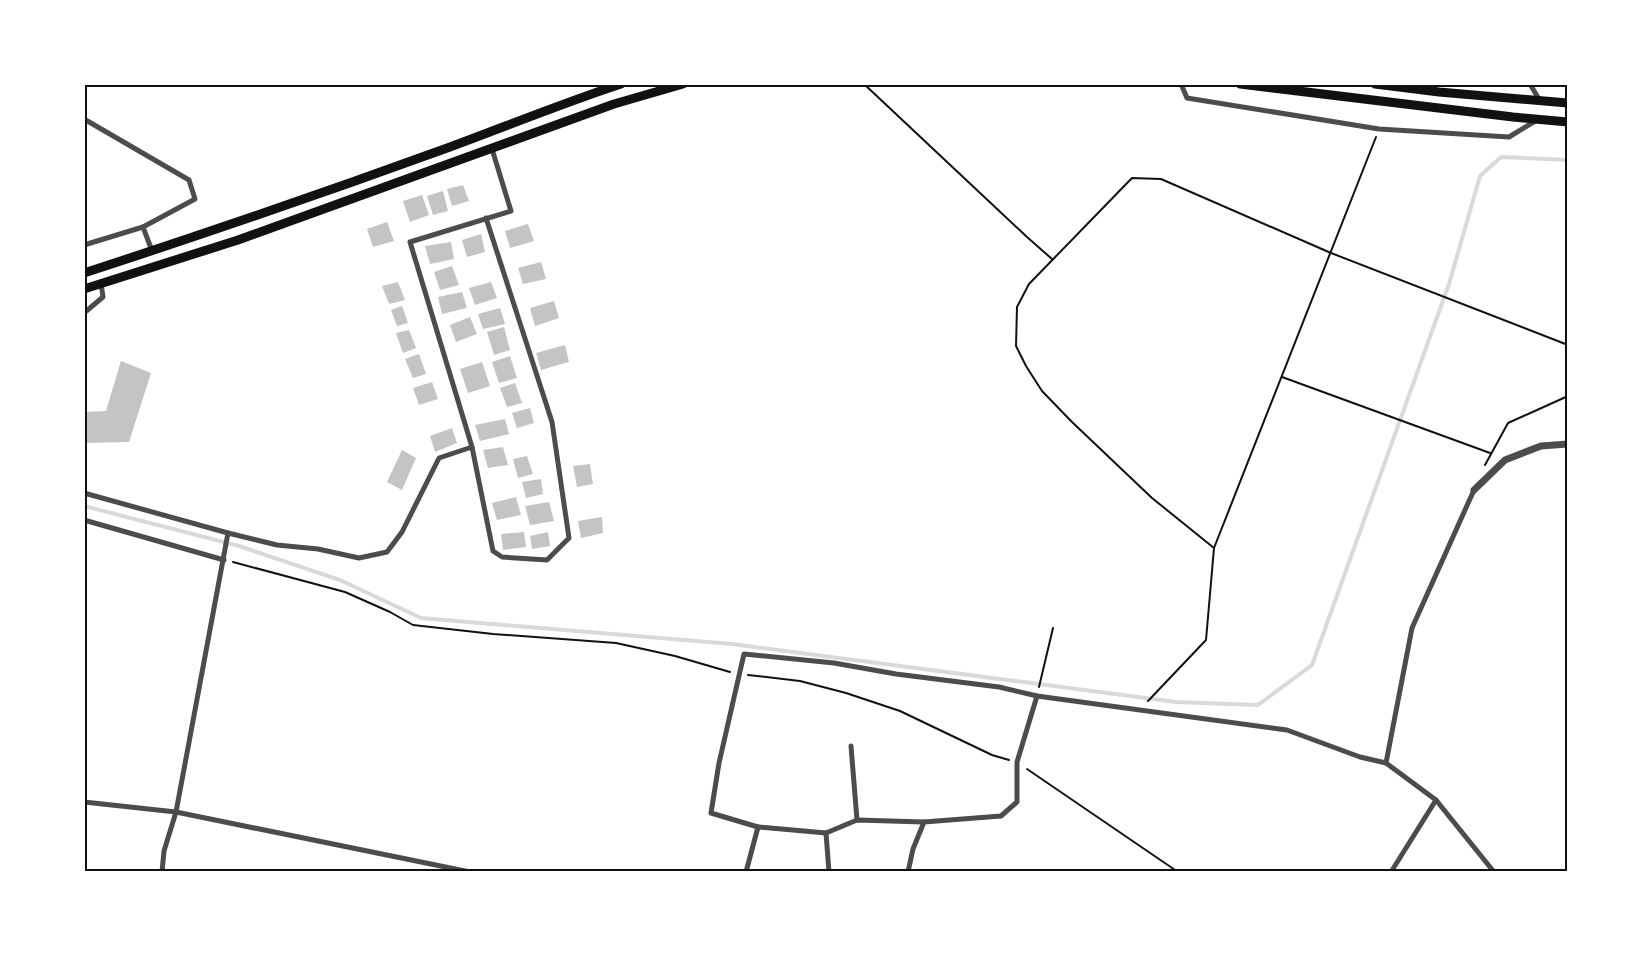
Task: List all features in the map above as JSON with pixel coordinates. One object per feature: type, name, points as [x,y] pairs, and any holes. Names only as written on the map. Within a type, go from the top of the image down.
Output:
[{"type":"main road","points":[[84,273],[257,215],[621,84]]},
{"type":"main road","points":[[84,289],[238,240],[614,104],[683,84]]},
{"type":"main road","points":[[1240,84],[1568,122]]},
{"type":"main road","points":[[1375,84],[1568,103]]},
{"type":"street","points":[[1182,84],[1187,98],[1379,129],[1509,137],[1538,119]]},
{"type":"street","points":[[1530,84],[1540,102]]},
{"type":"street","points":[[84,119],[189,180],[195,199],[142,227],[84,245]]},
{"type":"street","points":[[486,218],[552,422],[570,538],[547,560],[502,557],[493,551],[472,447],[410,242],[486,218],[511,211],[492,149]]},
{"type":"street","points":[[142,227],[152,251]]},
{"type":"street","points":[[84,313],[103,297],[101,283]]},
{"type":"street","points":[[1386,763],[1413,628],[1474,490],[1505,460],[1541,446],[1568,444]]},
{"type":"street","points":[[84,493],[228,535],[359,558],[387,552],[402,532],[440,458],[472,447]]},
{"type":"street","points":[[84,520],[224,560]]},
{"type":"street","points":[[162,872],[164,851],[176,812],[228,535]]},
{"type":"street","points":[[1036,696],[1017,762],[1017,802],[1001,816],[924,822],[857,820],[826,833],[758,827],[711,813],[719,763],[744,654],[834,663],[896,674],[999,687],[1036,696],[1287,730],[1360,757],[1386,763],[1436,800],[1494,872]]},
{"type":"street","points":[[851,746],[857,820]]},
{"type":"street","points":[[1390,872],[1436,800]]},
{"type":"street","points":[[84,802],[176,812],[470,872]]},
{"type":"street","points":[[908,872],[913,849],[924,822]]},
{"type":"street","points":[[746,872],[758,827]]},
{"type":"street","points":[[826,833],[829,872]]},
{"type":"path","points":[[864,84],[1052,259]]},
{"type":"path","points":[[1140,709],[1206,640],[1214,548],[1379,129]]},
{"type":"path","points":[[1214,548],[1152,498],[1042,391],[1016,346],[1017,307],[1029,284],[1132,178],[1161,179],[1330,253],[1568,345]]},
{"type":"path","points":[[1282,377],[1490,453]]},
{"type":"path","points":[[1482,471],[1508,423],[1568,396]]},
{"type":"path","points":[[224,560],[345,592],[413,625],[616,644],[675,656],[739,674],[800,681],[846,693],[900,711],[992,755],[1017,762],[1178,872]]},
{"type":"path","points":[[1036,696],[1053,628]]},
{"type":"building","points":[[463,185],[469,201],[452,206],[447,189]]},
{"type":"building","points":[[443,191],[448,211],[433,215],[427,196]]},
{"type":"building","points":[[422,195],[429,215],[410,222],[403,201]]},
{"type":"building","points":[[387,222],[394,241],[373,247],[367,229]]},
{"type":"building","points":[[528,224],[534,241],[510,248],[505,231]]},
{"type":"building","points":[[481,234],[485,252],[467,257],[462,240]]},
{"type":"building","points":[[451,242],[454,259],[430,264],[425,246]]},
{"type":"building","points":[[541,262],[546,279],[523,284],[518,268]]},
{"type":"building","points":[[452,266],[459,285],[440,290],[434,272]]},
{"type":"building","points":[[398,282],[405,300],[389,304],[382,286]]},
{"type":"building","points":[[491,282],[497,298],[475,305],[469,288]]},
{"type":"building","points":[[462,292],[467,308],[442,314],[438,297]]},
{"type":"building","points":[[554,301],[559,318],[535,326],[530,308]]},
{"type":"building","points":[[402,306],[408,323],[397,326],[391,310]]},
{"type":"building","points":[[500,308],[505,324],[483,329],[478,314]]},
{"type":"building","points":[[470,317],[477,334],[456,342],[450,325]]},
{"type":"building","points":[[504,327],[510,350],[494,355],[487,332]]},
{"type":"building","points":[[409,330],[416,348],[403,353],[396,333]]},
{"type":"building","points":[[565,345],[569,362],[541,370],[536,353]]},
{"type":"building","points":[[419,354],[426,374],[413,378],[405,359]]},
{"type":"building","points":[[510,356],[517,378],[499,383],[492,362]]},
{"type":"building","points":[[121,361],[151,373],[129,442],[84,443],[84,412],[106,411]]},
{"type":"building","points":[[482,362],[490,386],[468,393],[460,369]]},
{"type":"building","points":[[432,382],[438,399],[419,405],[413,388]]},
{"type":"building","points":[[515,383],[522,403],[507,407],[500,388]]},
{"type":"building","points":[[530,408],[534,423],[517,428],[512,413]]},
{"type":"building","points":[[505,419],[509,434],[480,441],[475,425]]},
{"type":"building","points":[[452,428],[457,443],[435,452],[430,436]]},
{"type":"building","points":[[503,447],[508,465],[488,468],[483,450]]},
{"type":"building","points":[[402,450],[416,458],[402,490],[387,482]]},
{"type":"building","points":[[527,456],[533,474],[518,478],[513,459]]},
{"type":"building","points":[[590,464],[593,484],[577,487],[573,466]]},
{"type":"building","points":[[541,479],[543,494],[526,498],[522,482]]},
{"type":"building","points":[[516,497],[521,515],[497,520],[492,503]]},
{"type":"building","points":[[549,502],[554,521],[530,525],[525,506]]},
{"type":"building","points":[[602,517],[603,533],[581,538],[578,521]]},
{"type":"building","points":[[524,532],[526,547],[503,550],[501,534]]},
{"type":"building","points":[[548,532],[550,546],[532,549],[530,536]]},
{"type":"waterway","points":[[84,506],[239,546],[340,580],[421,618],[732,644],[1176,702],[1258,705],[1312,665],[1449,284],[1480,176],[1501,157],[1568,160]]}]
